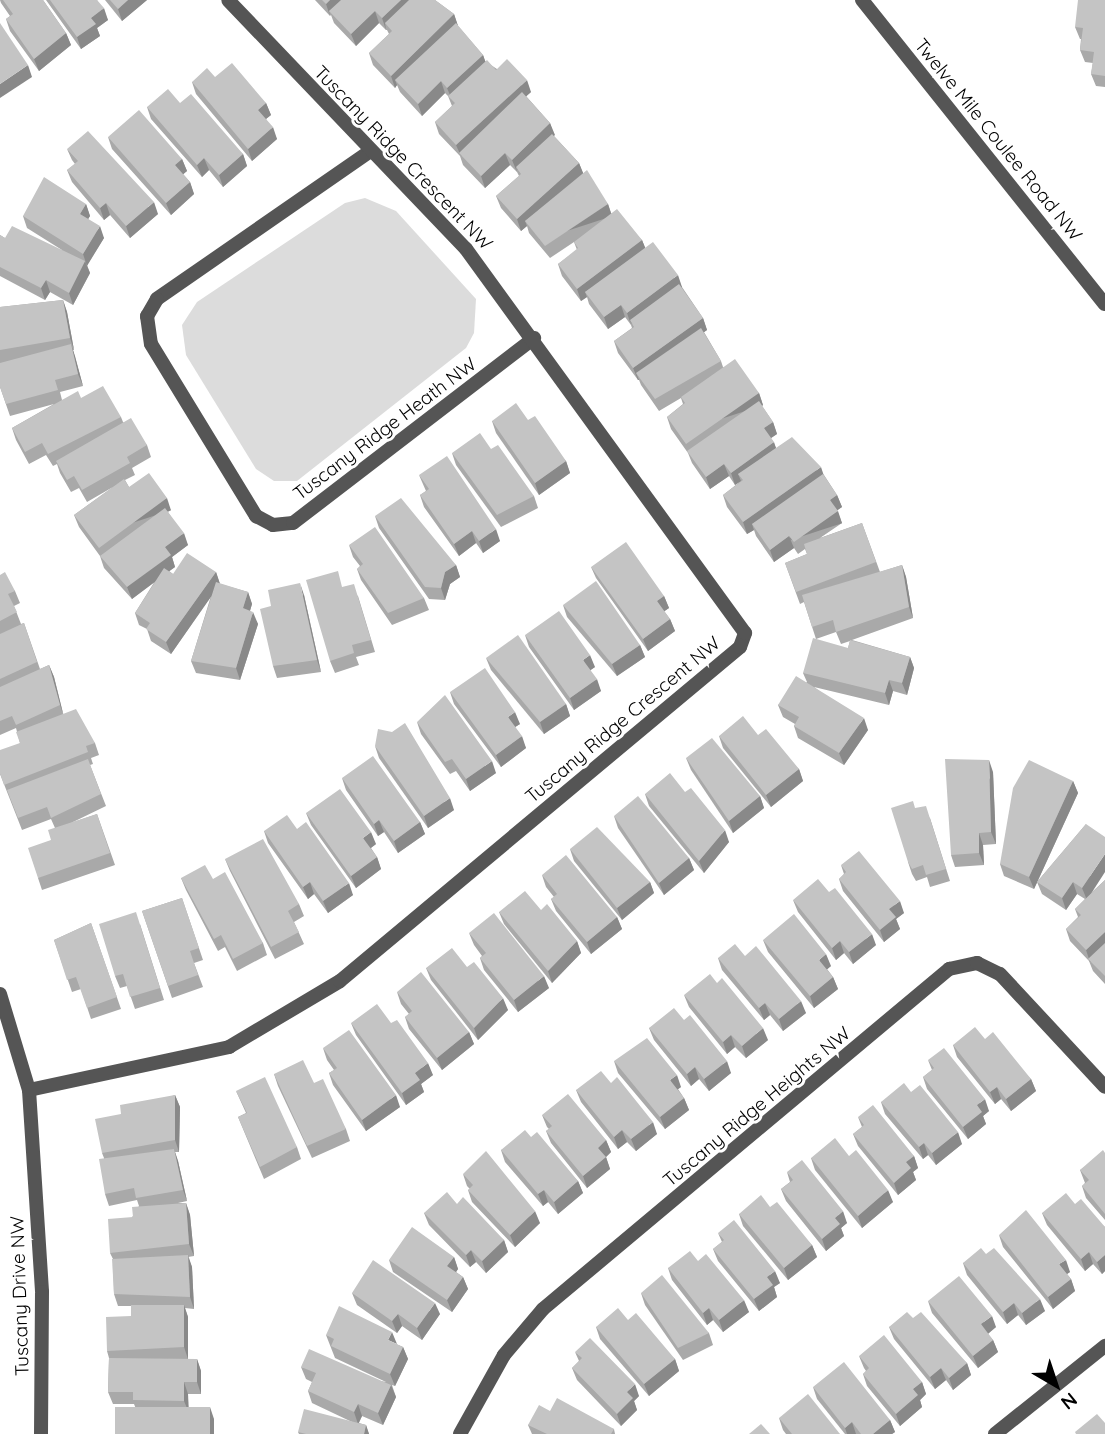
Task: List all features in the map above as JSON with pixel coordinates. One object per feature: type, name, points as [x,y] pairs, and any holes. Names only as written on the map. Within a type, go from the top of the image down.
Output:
[{"type":"street","name":"Tuscany Ridge Crescent NW","points":[[29,1090],[229,1047],[340,981],[740,647],[745,633],[739,620],[466,249],[369,152],[228,0]]},
{"type":"street","name":"Twelve Mile Coulee Road NW","points":[[862,0],[1105,304]]},
{"type":"street","name":"Tuscany Ridge Heath NW","points":[[369,152],[157,299],[147,316],[150,344],[256,516],[273,525],[293,523],[534,338]]},
{"type":"street","name":"Tuscany Ridge Heights NW","points":[[460,1434],[504,1355],[543,1309],[949,969],[977,963],[1000,974],[1105,1087]]},
{"type":"street","name":"Tuscany Drive NW","points":[[0,994],[29,1090],[42,1292],[41,1434]]},
{"type":"street","points":[[995,1434],[1105,1346]]},
{"type":"shaded area","points":[[365,198],[396,211],[476,299],[474,333],[466,348],[297,481],[274,481],[256,469],[186,355],[182,325],[197,302],[345,203]]},
{"type":"building","points":[[3,0],[43,0],[66,33],[34,59],[6,19],[13,14]]},
{"type":"building","points":[[50,0],[97,0],[104,8],[91,18],[96,24],[77,37]]},
{"type":"building","points":[[110,0],[128,0],[118,9]]},
{"type":"building","points":[[341,0],[401,0],[382,18],[375,11],[351,34],[329,11]]},
{"type":"building","points":[[409,0],[435,0],[454,14],[391,76],[369,53],[392,31],[385,23]]},
{"type":"building","points":[[1078,0],[1105,0],[1105,76],[1091,74],[1094,52],[1080,50],[1083,28],[1075,27]]},
{"type":"building","points":[[0,23],[28,65],[0,84]]},
{"type":"building","points":[[456,23],[483,55],[447,88],[441,81],[418,104],[395,80]]},
{"type":"building","points":[[507,59],[527,80],[456,145],[435,122],[455,103],[448,96],[487,60],[496,70]]},
{"type":"building","points":[[232,63],[266,103],[258,110],[273,127],[248,149],[192,82],[207,68],[215,77]]},
{"type":"building","points":[[168,89],[180,103],[191,94],[243,154],[219,175],[204,158],[197,165],[147,107]]},
{"type":"building","points":[[522,92],[550,123],[512,160],[505,153],[481,176],[459,153]]},
{"type":"building","points":[[139,110],[182,159],[175,165],[190,182],[166,203],[108,137]]},
{"type":"building","points":[[88,131],[154,202],[126,226],[106,203],[100,208],[67,170],[78,161],[67,149]]},
{"type":"building","points":[[552,134],[579,163],[517,219],[496,196],[521,174],[516,167]]},
{"type":"building","points":[[587,170],[608,204],[545,246],[525,221]]},
{"type":"building","points":[[44,177],[86,204],[80,214],[100,226],[83,254],[23,216]]},
{"type":"building","points":[[617,209],[642,240],[577,289],[558,264],[578,248],[574,242]]},
{"type":"building","points":[[12,226],[85,261],[69,293],[46,280],[41,288],[0,267],[0,235],[5,238]]},
{"type":"building","points":[[653,242],[678,275],[627,313],[621,305],[604,317],[585,292]]},
{"type":"building","points":[[679,284],[703,318],[633,368],[614,341],[634,327],[630,320]]},
{"type":"building","points":[[63,300],[70,338],[0,350],[0,307]]},
{"type":"building","points":[[701,328],[721,361],[655,399],[636,373]]},
{"type":"building","points":[[71,344],[78,374],[55,380],[58,390],[6,404],[0,387],[0,363]]},
{"type":"building","points":[[735,359],[759,393],[686,444],[667,417],[685,403],[681,397]]},
{"type":"building","points":[[103,386],[121,417],[48,454],[42,443],[25,452],[12,428],[78,391],[81,398]]},
{"type":"building","points":[[759,401],[773,422],[764,428],[774,442],[731,473],[724,464],[706,477],[687,451]]},
{"type":"building","points":[[516,403],[528,420],[535,416],[566,461],[535,483],[492,421]]},
{"type":"building","points":[[131,418],[147,445],[127,457],[130,463],[82,490],[74,476],[67,480],[56,461]]},
{"type":"building","points":[[480,433],[491,449],[498,445],[534,496],[497,515],[452,453]]},
{"type":"building","points":[[792,437],[821,467],[743,522],[723,495],[743,480],[738,474]]},
{"type":"building","points":[[447,456],[496,529],[479,541],[472,531],[454,544],[420,495],[429,489],[419,475]]},
{"type":"building","points":[[149,473],[167,498],[99,548],[74,515],[124,479],[129,487]]},
{"type":"building","points":[[823,474],[837,495],[830,500],[838,511],[794,542],[789,536],[770,550],[752,524]]},
{"type":"building","points":[[401,498],[456,565],[445,572],[441,588],[425,587],[375,516]]},
{"type":"building","points":[[165,508],[184,533],[165,547],[171,555],[127,587],[100,556]]},
{"type":"building","points":[[862,523],[876,562],[796,592],[785,563],[807,554],[804,544]]},
{"type":"building","points":[[375,527],[424,598],[388,613],[357,569],[363,564],[349,545]]},
{"type":"building","points":[[626,542],[664,596],[657,601],[670,619],[643,639],[591,567]]},
{"type":"building","points":[[187,553],[216,572],[166,642],[146,629],[150,623],[135,613],[164,568],[173,574]]},
{"type":"building","points":[[902,565],[909,607],[836,632],[833,620],[812,627],[802,595]]},
{"type":"building","points":[[338,571],[342,587],[354,584],[371,640],[352,645],[354,653],[330,661],[306,580]]},
{"type":"building","points":[[5,572],[15,591],[8,594],[17,612],[0,621],[0,575]]},
{"type":"building","points":[[596,581],[640,645],[612,664],[563,605]]},
{"type":"building","points":[[216,582],[248,592],[243,608],[253,612],[236,668],[191,661]]},
{"type":"building","points":[[300,583],[317,660],[273,666],[260,609],[271,606],[268,590]]},
{"type":"building","points":[[559,611],[590,655],[583,660],[597,679],[570,698],[525,635]]},
{"type":"building","points":[[24,623],[37,662],[0,679],[0,634]]},
{"type":"building","points":[[518,635],[566,704],[540,722],[486,658]]},
{"type":"building","points":[[813,638],[848,648],[850,640],[910,657],[902,683],[889,680],[885,693],[803,673]]},
{"type":"building","points":[[49,665],[60,705],[16,725],[12,716],[0,721],[0,687]]},
{"type":"building","points":[[485,668],[515,712],[508,717],[522,736],[496,755],[450,692]]},
{"type":"building","points":[[796,676],[864,718],[839,753],[794,726],[799,717],[778,705]]},
{"type":"building","points":[[445,695],[492,761],[466,779],[452,759],[445,762],[417,722]]},
{"type":"building","points":[[76,709],[95,743],[86,746],[88,752],[4,785],[0,773],[0,750],[20,743],[16,732]]},
{"type":"building","points":[[743,716],[758,735],[766,729],[799,769],[766,795],[719,736]]},
{"type":"building","points":[[405,723],[450,798],[424,816],[375,746],[378,729],[392,732]]},
{"type":"building","points":[[712,738],[760,796],[729,821],[686,758]]},
{"type":"building","points":[[373,756],[420,822],[394,841],[379,820],[374,824],[342,778]]},
{"type":"building","points":[[88,759],[101,794],[51,818],[47,807],[18,818],[7,790]]},
{"type":"building","points":[[945,759],[989,760],[991,832],[979,833],[979,853],[951,855]]},
{"type":"building","points":[[1029,760],[1073,781],[1029,877],[1000,864],[1013,788]]},
{"type":"building","points":[[670,773],[685,792],[691,788],[725,830],[699,861],[645,794]]},
{"type":"building","points":[[340,789],[371,832],[363,838],[377,857],[351,876],[306,813]]},
{"type":"building","points":[[638,796],[689,858],[659,883],[614,816]]},
{"type":"building","points":[[913,801],[915,808],[926,806],[946,869],[926,875],[923,865],[912,869],[908,862],[891,808]]},
{"type":"building","points":[[97,814],[110,853],[38,878],[28,848],[51,840],[48,830]]},
{"type":"building","points":[[287,815],[297,829],[306,822],[349,883],[323,901],[310,882],[303,887],[264,831]]},
{"type":"building","points":[[1086,824],[1105,837],[1105,854],[1082,888],[1073,882],[1062,898],[1037,882]]},
{"type":"building","points":[[597,827],[650,882],[617,908],[570,849]]},
{"type":"building","points":[[263,839],[299,904],[288,911],[299,932],[271,947],[225,859]]},
{"type":"building","points":[[859,851],[900,901],[889,909],[896,917],[880,930],[839,879],[846,872],[841,865]]},
{"type":"building","points":[[566,855],[617,917],[587,942],[551,899],[557,894],[542,875]]},
{"type":"building","points":[[205,865],[213,879],[225,872],[263,943],[233,959],[221,935],[214,939],[181,878]]},
{"type":"building","points":[[818,879],[829,892],[835,888],[872,934],[849,952],[840,941],[832,948],[793,900]]},
{"type":"building","points":[[1105,880],[1105,932],[1086,950],[1066,929],[1081,915],[1075,909]]},
{"type":"building","points":[[525,891],[541,910],[547,904],[577,941],[548,971],[499,912]]},
{"type":"building","points":[[182,898],[199,948],[190,951],[198,975],[168,986],[142,911]]},
{"type":"building","points":[[136,912],[160,988],[130,997],[123,974],[115,976],[99,924]]},
{"type":"building","points":[[494,913],[544,976],[514,1000],[480,958],[486,953],[469,933]]},
{"type":"building","points":[[794,914],[826,954],[819,960],[833,977],[810,996],[763,940]]},
{"type":"building","points":[[91,923],[117,997],[87,1008],[76,977],[67,980],[54,940]]},
{"type":"building","points":[[1105,943],[1105,976],[1088,959]]},
{"type":"building","points":[[735,944],[745,956],[756,946],[801,1001],[779,1019],[765,1003],[759,1008],[718,958]]},
{"type":"building","points":[[452,948],[467,967],[474,962],[503,998],[474,1028],[426,968]]},
{"type":"building","points":[[421,972],[469,1032],[437,1058],[405,1017],[412,1011],[397,992]]},
{"type":"building","points":[[710,974],[717,983],[722,978],[763,1028],[742,1046],[731,1035],[723,1042],[684,995]]},
{"type":"building","points":[[377,1004],[391,1023],[397,1020],[428,1063],[415,1073],[420,1080],[402,1093],[351,1023]]},
{"type":"building","points":[[674,1008],[684,1020],[690,1015],[727,1061],[704,1079],[695,1067],[687,1074],[649,1028]]},
{"type":"building","points":[[975,1027],[985,1039],[993,1032],[1031,1079],[1006,1099],[997,1087],[990,1092],[953,1045]]},
{"type":"building","points":[[349,1030],[396,1095],[362,1120],[329,1073],[337,1068],[323,1048]]},
{"type":"building","points":[[647,1038],[677,1075],[670,1080],[684,1098],[660,1117],[614,1061]]},
{"type":"building","points":[[944,1048],[985,1099],[977,1105],[982,1112],[963,1127],[923,1077],[934,1068],[928,1060]]},
{"type":"building","points":[[303,1060],[314,1083],[323,1079],[346,1129],[307,1146],[274,1074]]},
{"type":"building","points":[[601,1071],[611,1083],[617,1077],[653,1122],[631,1139],[622,1130],[614,1137],[576,1090]]},
{"type":"building","points":[[265,1077],[297,1147],[260,1167],[238,1117],[247,1113],[236,1091]]},
{"type":"building","points":[[904,1083],[911,1092],[920,1085],[958,1132],[932,1153],[924,1143],[919,1147],[881,1102]]},
{"type":"building","points":[[568,1094],[606,1140],[598,1148],[606,1157],[583,1176],[546,1131],[552,1126],[542,1115]]},
{"type":"building","points":[[175,1095],[175,1140],[102,1153],[95,1119],[121,1114],[120,1105]]},
{"type":"building","points":[[873,1105],[914,1156],[906,1162],[911,1168],[894,1183],[853,1134],[864,1125],[858,1117]]},
{"type":"building","points":[[525,1130],[531,1137],[537,1132],[578,1181],[554,1202],[544,1190],[538,1194],[501,1150]]},
{"type":"building","points":[[835,1138],[849,1156],[856,1150],[888,1190],[858,1216],[811,1158]]},
{"type":"building","points":[[174,1149],[183,1190],[136,1198],[134,1188],[105,1194],[99,1159]]},
{"type":"building","points":[[1103,1150],[1105,1214],[1082,1186],[1089,1180],[1080,1170]]},
{"type":"building","points":[[486,1151],[535,1211],[510,1235],[468,1190],[473,1185],[463,1174]]},
{"type":"building","points":[[802,1160],[843,1211],[835,1218],[840,1224],[822,1239],[781,1189],[793,1180],[787,1172]]},
{"type":"building","points":[[447,1192],[457,1204],[463,1197],[504,1240],[482,1261],[471,1250],[466,1255],[424,1213]]},
{"type":"building","points":[[1066,1193],[1075,1204],[1081,1199],[1105,1227],[1105,1255],[1097,1262],[1089,1252],[1081,1259],[1042,1213]]},
{"type":"building","points":[[761,1195],[770,1207],[777,1202],[812,1245],[784,1268],[739,1214]]},
{"type":"building","points":[[186,1203],[189,1244],[110,1253],[108,1219],[133,1217],[132,1207]]},
{"type":"building","points":[[1026,1210],[1066,1260],[1059,1264],[1071,1279],[1048,1297],[999,1235]]},
{"type":"building","points":[[734,1220],[775,1271],[767,1277],[773,1285],[754,1299],[713,1249],[724,1240],[718,1233]]},
{"type":"building","points":[[412,1227],[454,1257],[447,1266],[463,1277],[447,1300],[389,1260]]},
{"type":"building","points":[[981,1248],[986,1254],[994,1248],[1040,1299],[1022,1313],[1014,1303],[1003,1312],[963,1263]]},
{"type":"building","points":[[690,1251],[698,1261],[706,1254],[744,1300],[719,1320],[709,1308],[703,1313],[668,1268]]},
{"type":"building","points":[[188,1255],[190,1297],[114,1294],[112,1259]]},
{"type":"building","points":[[373,1260],[435,1303],[417,1328],[398,1314],[392,1321],[352,1293]]},
{"type":"building","points":[[662,1275],[709,1333],[678,1348],[641,1293]]},
{"type":"building","points":[[959,1276],[992,1316],[981,1324],[993,1340],[973,1356],[928,1301]]},
{"type":"building","points":[[131,1305],[184,1305],[184,1347],[107,1351],[106,1317],[131,1316]]},
{"type":"building","points":[[339,1306],[392,1332],[388,1340],[403,1347],[390,1374],[331,1346],[334,1339],[326,1335]]},
{"type":"building","points":[[618,1308],[628,1320],[636,1313],[675,1359],[644,1384],[596,1327]]},
{"type":"building","points":[[907,1312],[913,1318],[921,1312],[967,1363],[949,1378],[941,1368],[930,1377],[889,1327]]},
{"type":"building","points":[[884,1335],[922,1382],[913,1389],[918,1395],[896,1414],[863,1374],[869,1368],[859,1356]]},
{"type":"building","points":[[590,1338],[635,1384],[627,1392],[633,1398],[617,1414],[572,1368],[582,1358],[575,1352]]},
{"type":"building","points":[[309,1349],[391,1385],[378,1413],[358,1404],[354,1412],[308,1391],[316,1373],[301,1367]]},
{"type":"building","points":[[109,1358],[197,1359],[197,1382],[184,1382],[184,1401],[133,1400],[133,1392],[108,1392]]},
{"type":"building","points":[[844,1362],[890,1420],[873,1434],[861,1434],[852,1422],[845,1428],[813,1387]]},
{"type":"building","points":[[808,1394],[840,1434],[792,1434],[779,1418]]},
{"type":"building","points":[[557,1398],[614,1429],[611,1434],[547,1434],[528,1425],[539,1405],[550,1411]]},
{"type":"building","points":[[115,1407],[210,1407],[210,1434],[115,1434]]},
{"type":"building","points":[[304,1409],[366,1425],[364,1434],[298,1432]]},
{"type":"building","points":[[1097,1414],[1105,1423],[1105,1434],[1076,1434],[1075,1432]]},
{"type":"building","points":[[761,1424],[770,1434],[749,1434]]}]
